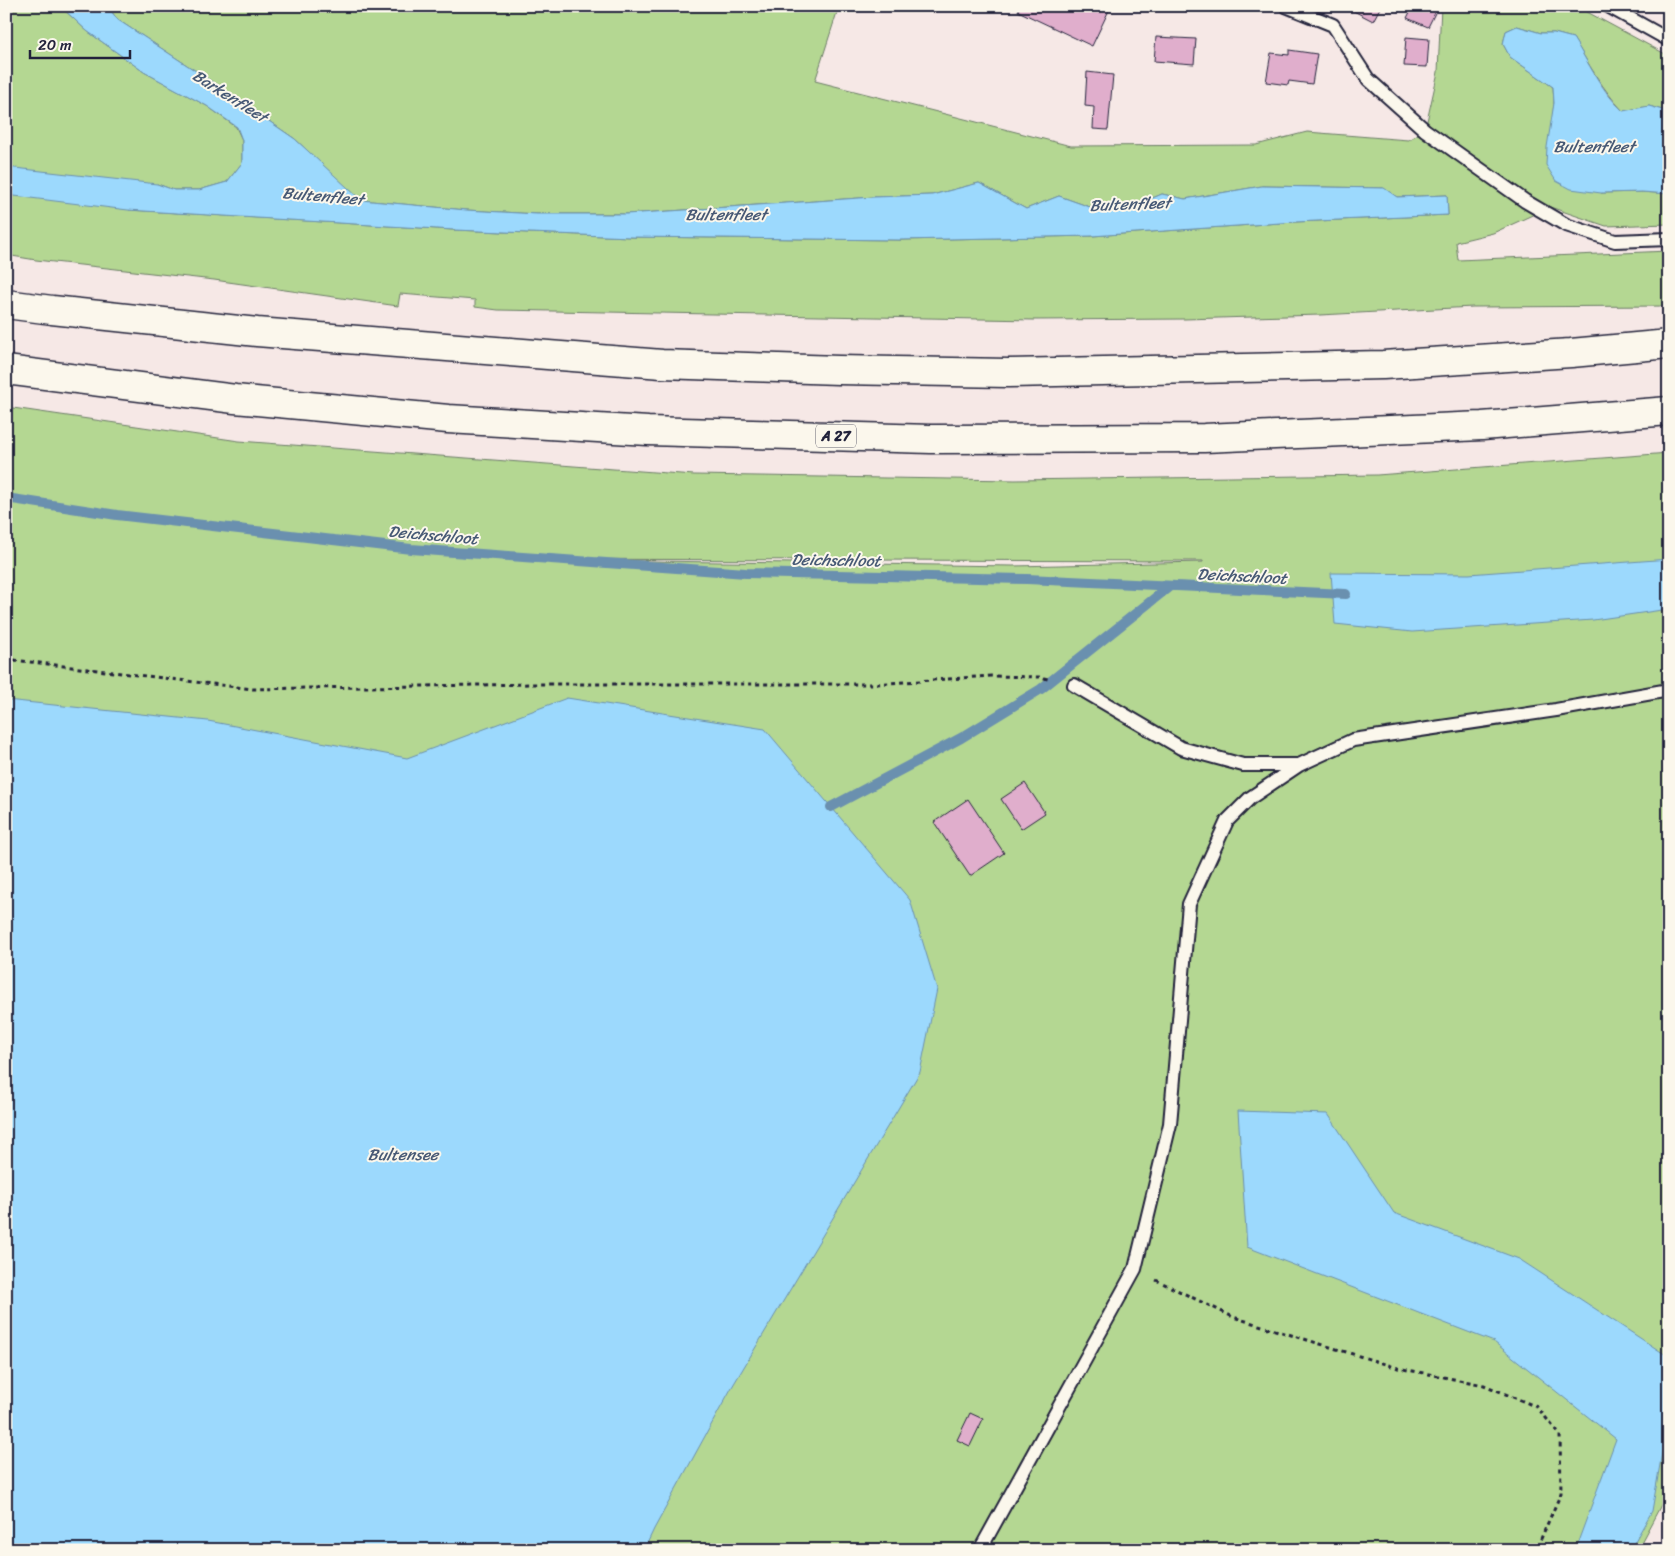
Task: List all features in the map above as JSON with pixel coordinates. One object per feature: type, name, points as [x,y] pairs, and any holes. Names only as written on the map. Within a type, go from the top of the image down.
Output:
[{"type":"highway","points":[[6,304],[257,332],[652,364],[849,370],[1008,373],[1383,365],[1669,344]]},
{"type":"highway","name":"A 27","points":[[6,370],[235,399],[448,419],[648,431],[931,439],[1204,438],[1482,426],[1669,411]]},
{"type":"lane","points":[[1286,6],[1332,25],[1368,79],[1425,130],[1525,201],[1566,225],[1615,241],[1669,239]]},
{"type":"lane","points":[[1608,6],[1669,40]]},
{"type":"lane","points":[[1074,685],[1181,748],[1243,765],[1300,764]]},
{"type":"lane","points":[[980,1550],[1135,1269],[1170,1124],[1189,904],[1227,821],[1250,798],[1300,764],[1353,740],[1556,710],[1669,690]]},
{"type":"path","points":[[6,659],[253,690],[534,684],[874,684],[991,676],[1041,677]]},
{"type":"path","points":[[1135,1269],[1233,1317],[1398,1368],[1484,1385],[1537,1406],[1560,1435],[1561,1493],[1536,1550]]},
{"type":"green space","points":[[6,6],[60,6],[87,31],[144,72],[207,106],[236,127],[242,140],[242,163],[227,182],[199,190],[174,190],[157,184],[129,210],[454,230],[631,237],[900,240],[1092,236],[1295,222],[1448,215],[1447,195],[1397,197],[1383,188],[1262,186],[1185,199],[1162,194],[1134,206],[1090,207],[1059,196],[1026,209],[979,183],[932,195],[874,197],[626,214],[537,214],[466,210],[360,200],[295,139],[118,20],[107,6],[839,6],[815,81],[1071,146],[1256,145],[1307,132],[1408,140],[1425,130],[1438,72],[1441,6],[1576,6],[1669,56],[1669,112],[1649,106],[1623,111],[1602,85],[1573,38],[1554,33],[1541,33],[1517,26],[1506,31],[1503,44],[1510,57],[1553,87],[1552,122],[1601,193],[1642,192],[1669,194],[1669,224],[1606,226],[1550,207],[1493,233],[1456,242],[1458,260],[1669,251],[1669,306],[1473,307],[1320,315],[1185,319],[1034,320],[498,310],[475,307],[475,300],[400,294],[398,306],[214,280],[6,255]]},
{"type":"green space","points":[[6,407],[239,441],[694,475],[1015,480],[1377,475],[1669,453],[1669,1490],[1637,1550],[6,1550]],"holes":[[[504,559],[1203,561],[1013,566]]]},
{"type":"water","name":"Barkenfleet","points":[[60,6],[107,6],[118,20],[295,139],[361,200],[466,210],[537,214],[626,214],[874,197],[932,195],[979,183],[1026,209],[1059,196],[1090,207],[1134,206],[1162,194],[1185,199],[1262,186],[1384,188],[1397,197],[1447,195],[1448,215],[1295,222],[1092,236],[900,240],[631,237],[454,230],[128,210],[6,195],[6,167],[157,184],[174,190],[199,190],[227,182],[242,163],[242,140],[237,127],[207,106],[144,72],[87,31]]},
{"type":"water","name":"Bultenfleet","points":[[1517,26],[1541,33],[1554,33],[1573,38],[1608,95],[1623,111],[1649,106],[1669,112],[1669,194],[1642,192],[1601,193],[1571,189],[1556,181],[1546,165],[1554,103],[1553,87],[1510,57],[1503,44],[1506,31]]},
{"type":"water","points":[[1669,559],[1669,609],[1593,620],[1412,632],[1335,624],[1331,573],[1469,574]]},
{"type":"water","name":"Bultensee","points":[[567,698],[765,729],[910,900],[937,989],[920,1072],[732,1387],[644,1550],[6,1550],[6,700],[208,721],[407,758]]},
{"type":"water","points":[[1238,1111],[1328,1114],[1394,1213],[1519,1259],[1669,1357],[1669,1412],[1652,1511],[1630,1550],[1575,1550],[1616,1439],[1494,1342],[1247,1247]]},
{"type":"building","points":[[1020,6],[1111,6],[1092,46],[1018,11]]},
{"type":"building","points":[[1344,6],[1381,6],[1373,21]]},
{"type":"building","points":[[1413,6],[1438,7],[1428,27],[1407,18]]},
{"type":"building","points":[[1156,37],[1196,39],[1194,64],[1154,61]]},
{"type":"building","points":[[1406,37],[1429,39],[1427,67],[1404,66]]},
{"type":"building","points":[[1289,50],[1317,54],[1312,84],[1289,81],[1288,85],[1266,82],[1271,53],[1289,55]]},
{"type":"building","points":[[1087,72],[1113,75],[1108,130],[1093,129],[1094,107],[1085,106]]},
{"type":"building","points":[[1025,783],[1045,813],[1021,829],[1001,799]]},
{"type":"building","points":[[968,799],[1004,853],[970,876],[934,822]]},
{"type":"building","points":[[970,1413],[983,1419],[970,1446],[957,1440]]},
{"type":"waterway","name":"Deichschloot","points":[[6,498],[117,515],[411,549],[746,573],[1027,579],[1346,594]]},
{"type":"waterway","points":[[831,807],[961,738],[1041,689],[1170,586]]}]
